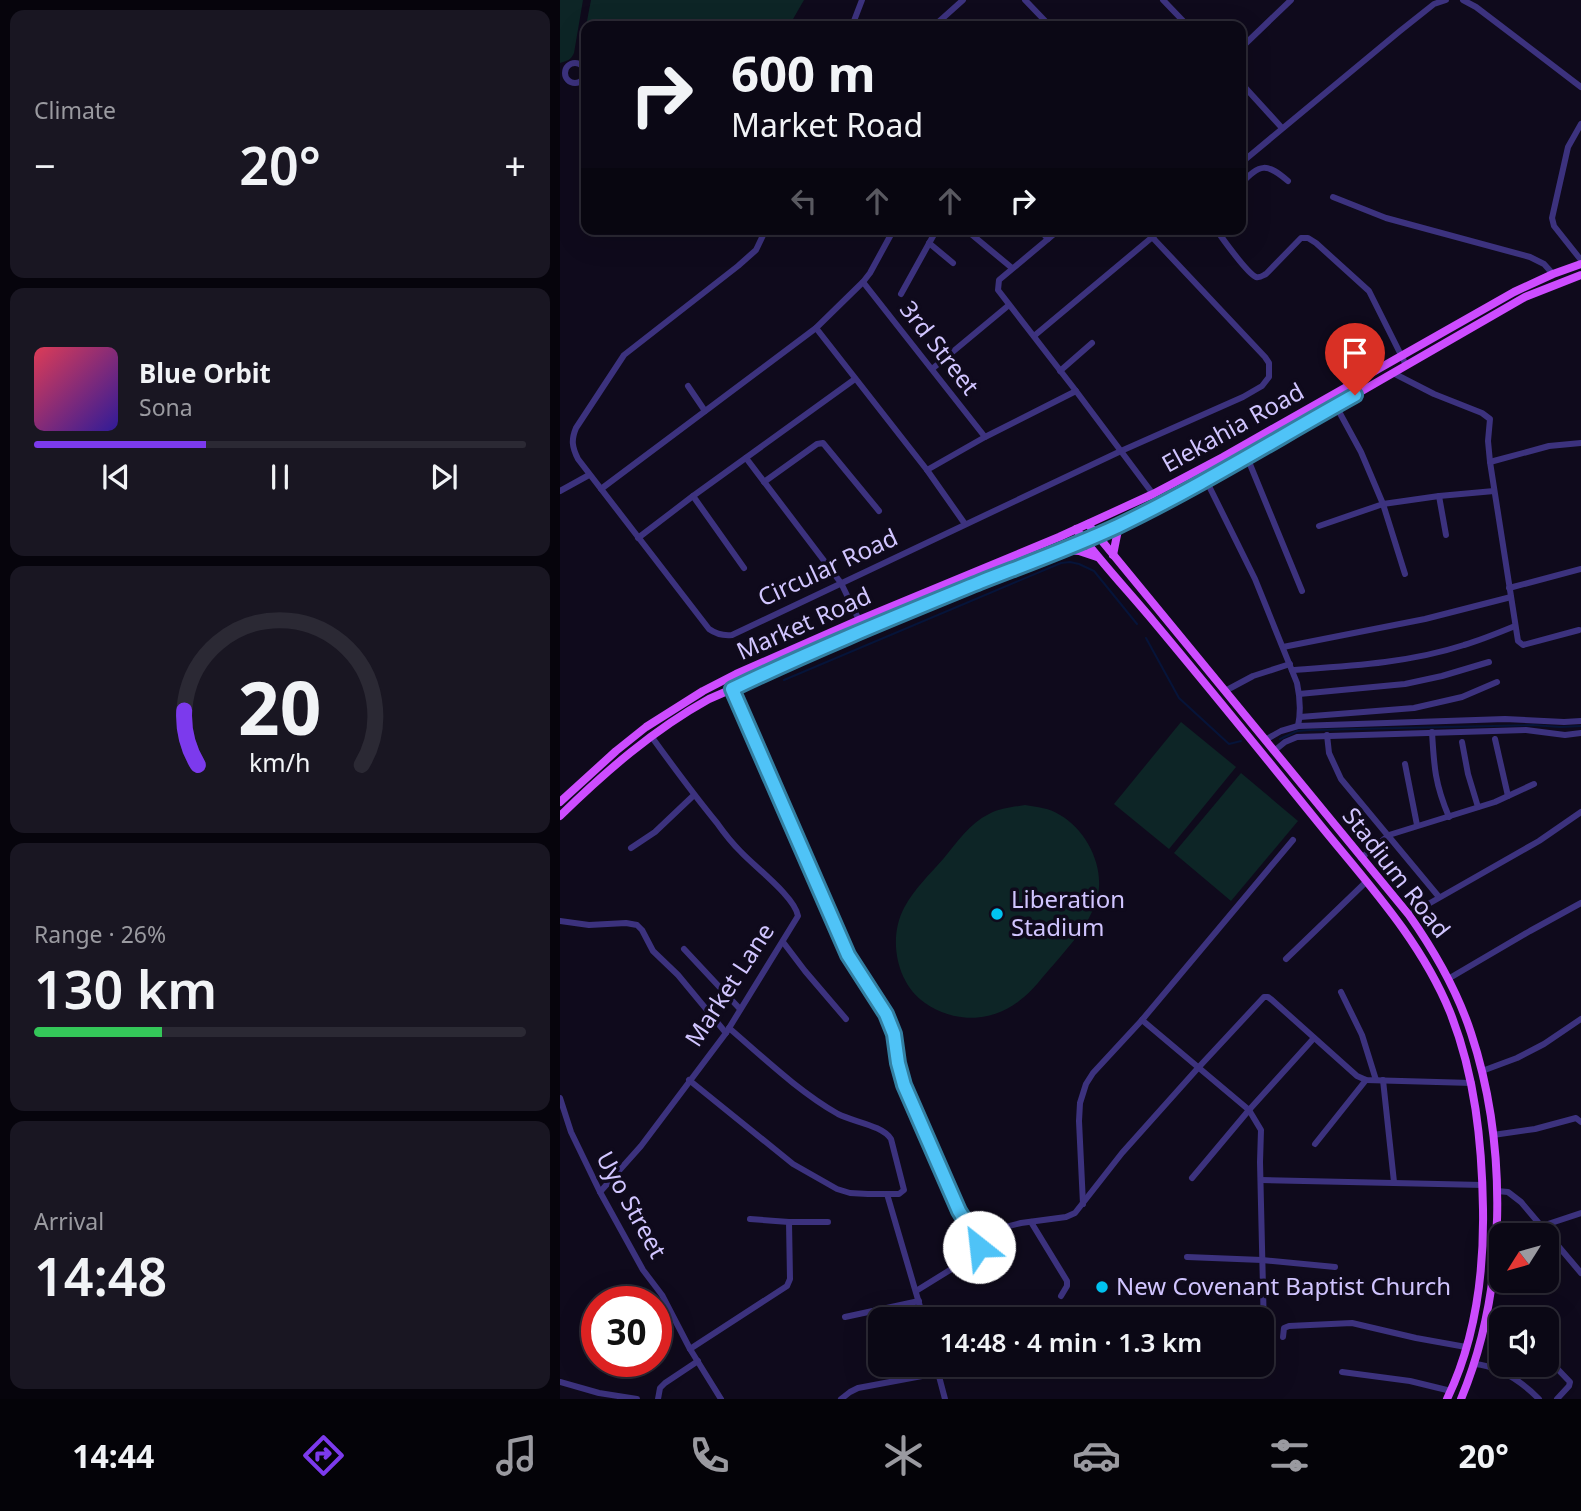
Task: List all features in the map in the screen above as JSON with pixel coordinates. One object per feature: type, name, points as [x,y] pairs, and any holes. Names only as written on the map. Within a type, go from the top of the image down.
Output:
[{"type":"main road","name":"Elekahia Road","points":[[1088,524],[1153,495],[1223,457],[1514,292],[1581,262]]},
{"type":"main road","name":"Elekahia Road","points":[[1098,535],[1206,480],[1525,297],[1581,275]]},
{"type":"main road","name":"Market Road","points":[[560,802],[646,727],[683,702],[736,674],[1088,524]]},
{"type":"main road","name":"Stadium Road","points":[[1088,524],[1409,915],[1448,979],[1471,1033],[1482,1071],[1493,1135],[1497,1191],[1496,1253],[1491,1290],[1474,1364],[1461,1399]]},
{"type":"main road","points":[[1113,555],[1119,525]]},
{"type":"main road","name":"Stadium Road","points":[[1076,529],[1367,881],[1407,933],[1438,986],[1458,1036],[1472,1083],[1483,1185],[1484,1227],[1479,1285],[1466,1347],[1449,1395]]},
{"type":"main road","name":"Market Road","points":[[560,816],[624,757],[688,710],[709,699],[914,610],[1098,535]]},
{"type":"main road","points":[[1063,550],[1079,551],[1100,558]]},
{"type":"main road","points":[[1458,1036],[1471,1033]]},
{"type":"street","points":[[854,21],[862,0]]},
{"type":"street","points":[[939,21],[962,0]]},
{"type":"street","points":[[1026,0],[1045,21]]},
{"type":"street","points":[[1163,0],[1183,21]]},
{"type":"street","points":[[1169,6],[1176,0]]},
{"type":"street","points":[[1246,43],[1291,0]]},
{"type":"street","points":[[1246,159],[1434,4],[1446,0]]},
{"type":"street","points":[[1463,0],[1581,87]]},
{"type":"street","points":[[581,65],[577,63],[564,67],[564,78],[572,83],[581,80]]},
{"type":"street","points":[[1246,88],[1282,128]]},
{"type":"street","points":[[1581,124],[1568,147],[1552,218],[1553,226],[1581,262]]},
{"type":"street","points":[[1246,179],[1262,167],[1275,170],[1288,181]]},
{"type":"street","points":[[1332,197],[1386,218],[1530,257],[1544,264],[1553,274]]},
{"type":"street","name":"Circular Road","points":[[763,235],[750,256],[624,355],[573,435],[573,449],[589,475],[709,629],[722,635],[732,635],[1262,386],[1269,377],[1269,363],[1265,357],[1152,237]]},
{"type":"street","points":[[601,489],[816,328],[863,282],[891,235]]},
{"type":"street","points":[[901,294],[934,235]]},
{"type":"street","points":[[972,235],[1012,268]]},
{"type":"street","points":[[1044,235],[1048,239]]},
{"type":"street","points":[[1053,235],[999,280],[999,295],[1034,336],[1153,495]]},
{"type":"street","points":[[1034,336],[1154,235]]},
{"type":"street","points":[[1221,235],[1257,277],[1266,274],[1301,239],[1308,238],[1366,288],[1406,365]]},
{"type":"street","points":[[929,243],[953,263]]},
{"type":"street","name":"3rd Street","points":[[863,282],[985,437]]},
{"type":"street","points":[[932,369],[1009,305]]},
{"type":"street","points":[[816,328],[927,470],[965,524]]},
{"type":"street","points":[[1060,371],[1092,343]]},
{"type":"street","points":[[1393,373],[1489,417],[1490,462],[1518,641],[1523,645],[1579,630]]},
{"type":"street","points":[[638,538],[855,379]]},
{"type":"street","points":[[688,386],[705,411]]},
{"type":"street","points":[[927,470],[1076,391]]},
{"type":"street","points":[[1336,406],[1361,452],[1383,504],[1405,574]]},
{"type":"street","points":[[764,482],[817,444],[824,443],[878,511]]},
{"type":"street","points":[[1490,462],[1549,446],[1581,443]]},
{"type":"street","points":[[1247,457],[1302,591]]},
{"type":"street","points":[[746,458],[841,583],[859,620]]},
{"type":"street","points":[[560,491],[589,475]]},
{"type":"street","points":[[1206,480],[1255,579],[1291,667],[1299,694],[1298,726]]},
{"type":"street","points":[[1319,526],[1383,504],[1494,491]]},
{"type":"street","points":[[693,496],[744,568]]},
{"type":"street","points":[[1439,496],[1446,535]]},
{"type":"street","points":[[1509,587],[1581,569]]},
{"type":"street","points":[[1283,647],[1425,619],[1511,597]]},
{"type":"street","points":[[1225,691],[1253,676],[1291,667],[1375,664],[1419,656],[1462,646],[1515,626]]},
{"type":"street","points":[[1299,694],[1405,684],[1489,662]]},
{"type":"street","points":[[736,674],[732,689],[848,955],[886,1014],[894,1034],[904,1085],[959,1211],[979,1247],[976,1252],[916,1291]]},
{"type":"street","points":[[1300,717],[1414,708],[1462,697],[1497,682]]},
{"type":"street","points":[[1265,740],[1298,726],[1505,719],[1581,721]]},
{"type":"street","points":[[1274,751],[1292,738],[1327,735],[1526,730],[1565,735],[1581,733]]},
{"type":"street","points":[[1432,732],[1435,776],[1449,817]]},
{"type":"street","points":[[1327,735],[1329,753],[1341,779],[1439,897]]},
{"type":"street","name":"Market Lane","points":[[600,1192],[640,1146],[728,1031],[798,916],[779,888],[740,852],[651,736]]},
{"type":"street","points":[[1495,739],[1508,796]]},
{"type":"street","points":[[1462,742],[1478,807]]},
{"type":"street","points":[[1405,764],[1416,825]]},
{"type":"street","points":[[1361,858],[1388,835],[1478,807],[1534,784]]},
{"type":"street","points":[[631,848],[655,832],[694,795]]},
{"type":"street","points":[[1409,915],[1539,841],[1581,812]]},
{"type":"street","points":[[1083,1204],[1079,1121],[1082,1093],[1093,1073],[1142,1020],[1293,840]]},
{"type":"street","points":[[1286,958],[1367,881]]},
{"type":"street","points":[[1448,979],[1581,904]]},
{"type":"street","points":[[560,922],[638,925],[653,951],[728,1031],[816,1100],[845,1118],[882,1130],[889,1136],[904,1190],[899,1194],[887,1195],[850,1193],[821,1181],[793,1164],[689,1080]]},
{"type":"street","points":[[783,942],[846,1019]]},
{"type":"street","points":[[684,949],[740,1009]]},
{"type":"street","points":[[1341,992],[1363,1035],[1380,1080],[1394,1182]]},
{"type":"street","points":[[974,1235],[1075,1213],[1122,1153],[1264,997],[1272,1000],[1357,1076],[1366,1080],[1472,1083]]},
{"type":"street","points":[[1482,1071],[1544,1044],[1581,1019]]},
{"type":"street","points":[[1142,1020],[1250,1110],[1261,1130],[1263,1307]]},
{"type":"street","points":[[1192,1178],[1314,1038]]},
{"type":"street","points":[[1315,1144],[1366,1080]]},
{"type":"street","name":"Uyo Street","points":[[560,1098],[571,1132],[600,1192],[643,1270],[662,1295],[690,1349],[721,1399]]},
{"type":"street","points":[[1493,1135],[1535,1129],[1576,1118],[1581,1122]]},
{"type":"street","points":[[1261,1180],[1483,1185]]},
{"type":"street","points":[[1497,1191],[1514,1195],[1539,1223]]},
{"type":"street","points":[[887,1195],[920,1307]]},
{"type":"street","points":[[1551,1223],[1581,1213]]},
{"type":"street","points":[[750,1219],[828,1222]]},
{"type":"street","points":[[690,1349],[784,1289],[789,1283],[789,1222]]},
{"type":"street","points":[[1031,1222],[1067,1281],[1061,1296]]},
{"type":"street","points":[[1559,1246],[1581,1273]]},
{"type":"street","points":[[1187,1257],[1262,1259],[1335,1267]]},
{"type":"street","points":[[845,1317],[919,1301]]},
{"type":"street","points":[[1283,1337],[1284,1328],[1289,1326],[1352,1323],[1466,1347]]},
{"type":"street","points":[[1484,1327],[1489,1328]]},
{"type":"street","points":[[658,1399],[660,1388],[665,1383],[698,1361]]},
{"type":"street","points":[[1474,1364],[1487,1365],[1514,1378],[1539,1399]]},
{"type":"street","points":[[1556,1399],[1570,1382],[1559,1371]]},
{"type":"street","points":[[1342,1372],[1410,1381],[1449,1395]]},
{"type":"street","points":[[841,1399],[858,1388],[904,1377]]},
{"type":"street","points":[[939,1377],[945,1399]]},
{"type":"street","points":[[560,1382],[590,1391],[637,1399]]},
{"type":"green space","points":[[560,0],[583,0],[574,53],[568,60],[560,63]]},
{"type":"green space","points":[[591,0],[804,0],[792,21],[587,21]]},
{"type":"green space","points":[[1181,722],[1236,767],[1169,849],[1114,804]]},
{"type":"green space","points":[[1241,773],[1298,821],[1231,901],[1174,853]]},
{"type":"green space","points":[[1025,805],[1056,813],[1070,822],[1087,841],[1097,865],[1099,878],[1099,890],[1093,911],[1038,983],[1008,1008],[985,1017],[972,1018],[936,1010],[915,994],[901,972],[896,933],[904,908],[922,882],[976,822],[998,810]]},
{"type":"waterway","points":[[784,680],[1061,563],[1079,564],[1094,571],[1137,624]]},
{"type":"waterway","points":[[1146,638],[1179,698],[1229,744],[1241,741]]},
{"type":"waterway","points":[[1280,739],[1297,731],[1309,730],[1581,726]]},
{"type":"place","name":"Liberation Stadium","points":[[997,914]]},
{"type":"place","name":"New Covenant Baptist Church","points":[[1102,1287]]},
{"type":"route","points":[[979,1247],[959,1211],[904,1085],[894,1034],[886,1014],[848,955],[732,689],[889,620],[1119,525],[1206,480],[1355,395]]}]
